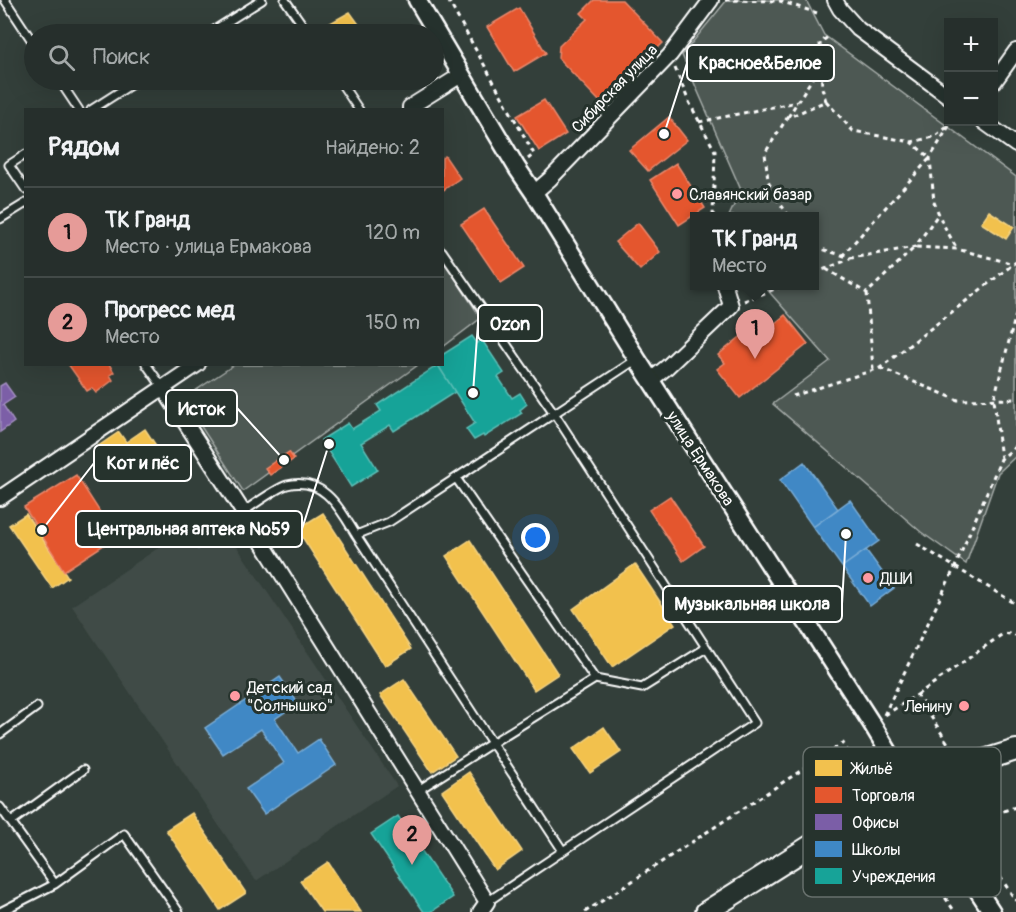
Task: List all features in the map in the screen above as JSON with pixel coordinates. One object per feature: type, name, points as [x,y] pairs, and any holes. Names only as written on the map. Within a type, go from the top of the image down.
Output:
[{"type":"main road","points":[[1001,755],[1016,750]]},
{"type":"main road","points":[[706,912],[803,851]]},
{"type":"street","name":"улица Ермакова","points":[[417,0],[431,24]]},
{"type":"street","name":"Сибирская улица","points":[[534,193],[669,55],[711,0]]},
{"type":"street","points":[[835,0],[858,29],[944,93]]},
{"type":"street","name":"улица Ермакова","points":[[444,46],[517,168],[637,359],[886,747]]},
{"type":"street","points":[[998,75],[1016,51]]},
{"type":"street","points":[[444,86],[461,75]]},
{"type":"street","points":[[411,108],[438,90]]},
{"type":"street","points":[[990,126],[1016,145]]},
{"type":"street","points":[[651,380],[668,367],[731,306],[726,290]]},
{"type":"street","points":[[0,498],[195,366]]},
{"type":"street","points":[[163,388],[417,790],[484,907]]},
{"type":"street","name":"улица Ермакова","points":[[982,897],[992,912]]},
{"type":"lane","points":[[5,0],[24,29]]},
{"type":"lane","points":[[224,24],[262,0]]},
{"type":"lane","points":[[285,0],[302,24]]},
{"type":"lane","points":[[65,90],[78,108]]},
{"type":"lane","points":[[94,108],[122,90]]},
{"type":"lane","points":[[346,90],[358,108]]},
{"type":"lane","points":[[24,155],[9,165],[24,187]]},
{"type":"lane","points":[[0,219],[24,204]]},
{"type":"lane","points":[[444,254],[554,413],[755,723],[563,851],[484,907]]},
{"type":"lane","points":[[356,535],[389,522],[637,359]]},
{"type":"lane","points":[[147,366],[163,388]]},
{"type":"lane","points":[[456,478],[596,679]]},
{"type":"lane","points":[[243,512],[285,486],[306,483],[325,492],[339,507],[563,851]]},
{"type":"lane","points":[[417,790],[596,679],[642,688],[706,648]]},
{"type":"lane","points":[[0,734],[37,707]]},
{"type":"lane","points":[[10,822],[83,770]]},
{"type":"lane","points":[[0,807],[55,884]]},
{"type":"lane","points":[[0,912],[55,884],[124,834],[179,912]]},
{"type":"path","points":[[448,0],[534,154],[517,168]]},
{"type":"path","points":[[720,0],[780,1],[817,13]]},
{"type":"path","points":[[830,36],[820,43],[822,88],[826,101],[853,131],[911,142],[934,137],[951,125],[930,158],[842,256]]},
{"type":"path","points":[[669,55],[689,102],[715,151],[713,212]]},
{"type":"path","points":[[786,212],[774,195],[768,180],[765,153],[821,64]]},
{"type":"path","points":[[787,118],[826,101]]},
{"type":"path","points":[[699,122],[797,102]]},
{"type":"path","points":[[911,142],[930,158],[934,202],[957,249]]},
{"type":"path","points":[[867,293],[915,247],[939,213]]},
{"type":"path","points":[[819,272],[851,258],[915,247],[957,249],[1015,263]]},
{"type":"path","points":[[819,249],[851,258]]},
{"type":"path","points":[[793,396],[880,368],[1015,263]]},
{"type":"path","points":[[826,269],[867,293]]},
{"type":"path","points":[[731,306],[771,290]]},
{"type":"path","points":[[867,293],[873,370]]},
{"type":"path","points":[[1001,459],[994,399],[1016,314]]},
{"type":"path","points":[[880,368],[958,400],[1016,399]]},
{"type":"path","points":[[1016,446],[1001,459],[955,567],[884,716],[1004,633],[1016,635]]},
{"type":"path","points":[[917,544],[1016,604]]},
{"type":"path","points":[[916,695],[950,747]]},
{"type":"path","points":[[585,912],[803,769]]},
{"type":"path","points":[[1001,812],[1016,807]]},
{"type":"path","points":[[1001,878],[1016,901]]},
{"type":"path","points":[[945,897],[955,912]]},
{"type":"shaded area","points":[[727,0],[806,0],[824,35],[944,126],[1016,177],[1016,456],[998,473],[966,564],[921,532],[773,404],[830,361],[768,290],[819,290],[819,212],[731,212],[741,190],[682,55]]},
{"type":"shaded area","points":[[444,262],[481,318],[444,346]]},
{"type":"shaded area","points":[[232,366],[417,366],[243,491],[183,399]]},
{"type":"shaded area","name":"Детский сад \"Солнышко\"","points":[[213,511],[397,786],[256,881],[72,606]]},
{"type":"building: Жильё","points":[[350,12],[359,24],[329,24]]},
{"type":"building: Жильё","points":[[989,211],[1014,227],[1006,239],[981,223]]},
{"type":"building: Жильё","points":[[145,429],[159,450],[132,468],[128,462],[113,472],[97,447],[119,432],[126,442]]},
{"type":"building: Жильё","points":[[323,513],[411,649],[385,666],[297,529]]},
{"type":"building: Жильё","points":[[26,514],[68,577],[52,588],[9,525]]},
{"type":"building: Жильё","points":[[470,540],[558,674],[534,690],[446,556]]},
{"type":"building: Жильё","points":[[635,564],[675,624],[612,667],[573,609]]},
{"type":"building: Жильё","points":[[404,679],[456,756],[432,772],[380,695]]},
{"type":"building: Жильё","points":[[604,727],[621,752],[590,773],[573,749]]},
{"type":"building: Жильё","points":[[469,772],[522,851],[495,870],[442,791]]},
{"type":"building: Жильё","points":[[192,813],[246,893],[220,910],[166,830]]},
{"type":"building: Жильё","points":[[328,862],[361,912],[322,912],[300,881]]},
{"type":"building: Торговля","points":[[594,0],[622,0],[663,43],[601,103],[558,58],[559,46],[587,19],[581,13]]},
{"type":"building: Торговля","points":[[519,8],[546,53],[514,72],[487,27]]},
{"type":"building: Торговля","points":[[544,100],[566,134],[539,151],[517,116]]},
{"type":"building: Торговля","points":[[669,117],[687,140],[648,171],[629,150]]},
{"type":"building: Торговля","points":[[444,157],[460,178],[444,190]]},
{"type":"building: Торговля","name":"Славянский базар","points":[[676,163],[705,208],[699,212],[690,212],[690,218],[679,225],[650,180]]},
{"type":"building: Торговля","points":[[484,209],[524,268],[501,283],[461,224]]},
{"type":"building: Торговля","points":[[638,223],[660,252],[640,270],[615,242]]},
{"type":"building: Торговля","points":[[785,315],[808,344],[740,398],[717,369],[725,363],[718,355],[755,325],[762,334]]},
{"type":"building: Торговля","points":[[69,366],[110,366],[114,372],[110,375],[113,380],[96,393],[92,388],[87,391]]},
{"type":"building: Торговля","points":[[289,452],[294,459],[270,475],[265,468]]},
{"type":"building: Торговля","points":[[76,475],[116,537],[64,571],[24,507]]},
{"type":"building: Торговля","points":[[670,496],[704,546],[683,561],[649,510]]},
{"type":"building: Офисы","points":[[5,383],[15,397],[3,405],[14,422],[0,432],[0,386]]},
{"type":"building: Школы","points":[[804,462],[838,509],[813,527],[780,480]]},
{"type":"building: Школы","points":[[850,500],[879,541],[842,567],[813,527]]},
{"type":"building: Школы","points":[[210,524],[218,535],[198,549],[190,538]]},
{"type":"building: Школы","name":"ДШИ","points":[[866,550],[894,588],[870,606],[842,567]]},
{"type":"building: Школы","points":[[280,677],[298,703],[275,719],[298,753],[319,739],[336,765],[264,814],[246,789],[284,763],[261,729],[223,754],[205,728]]},
{"type":"building: Учреждения","points":[[472,336],[477,343],[482,340],[504,373],[498,377],[512,398],[520,393],[527,404],[520,410],[522,413],[484,437],[483,435],[474,440],[466,429],[475,423],[438,366],[444,366],[444,354]]},
{"type":"building: Учреждения","points":[[436,366],[455,392],[394,431],[390,425],[361,443],[378,470],[351,487],[321,440],[348,423],[352,429],[381,411],[377,405]]},
{"type":"building: Учреждения","points":[[398,816],[453,897],[431,912],[424,912],[371,834]]},
{"type":"place","name":"Красное&Белое","points":[[664,134]]},
{"type":"place","name":"Славянский базар","points":[[677,194]]},
{"type":"place","name":"ТК Гранд","points":[[755,359]]},
{"type":"place","name":"Ozon","points":[[473,393]]},
{"type":"place","name":"Центральная аптека №59","points":[[329,444]]},
{"type":"place","name":"Исток","points":[[284,460]]},
{"type":"place","name":"Кот и пёс","points":[[42,530]]},
{"type":"place","name":"Музыкальная школа","points":[[846,534]]},
{"type":"place","name":"ДШИ","points":[[868,578]]},
{"type":"place","name":"Детский сад \"Солнышко\"","points":[[235,696]]},
{"type":"place","name":"Ленину","points":[[964,706]]},
{"type":"place","name":"Прогресс мед","points":[[412,865]]}]
